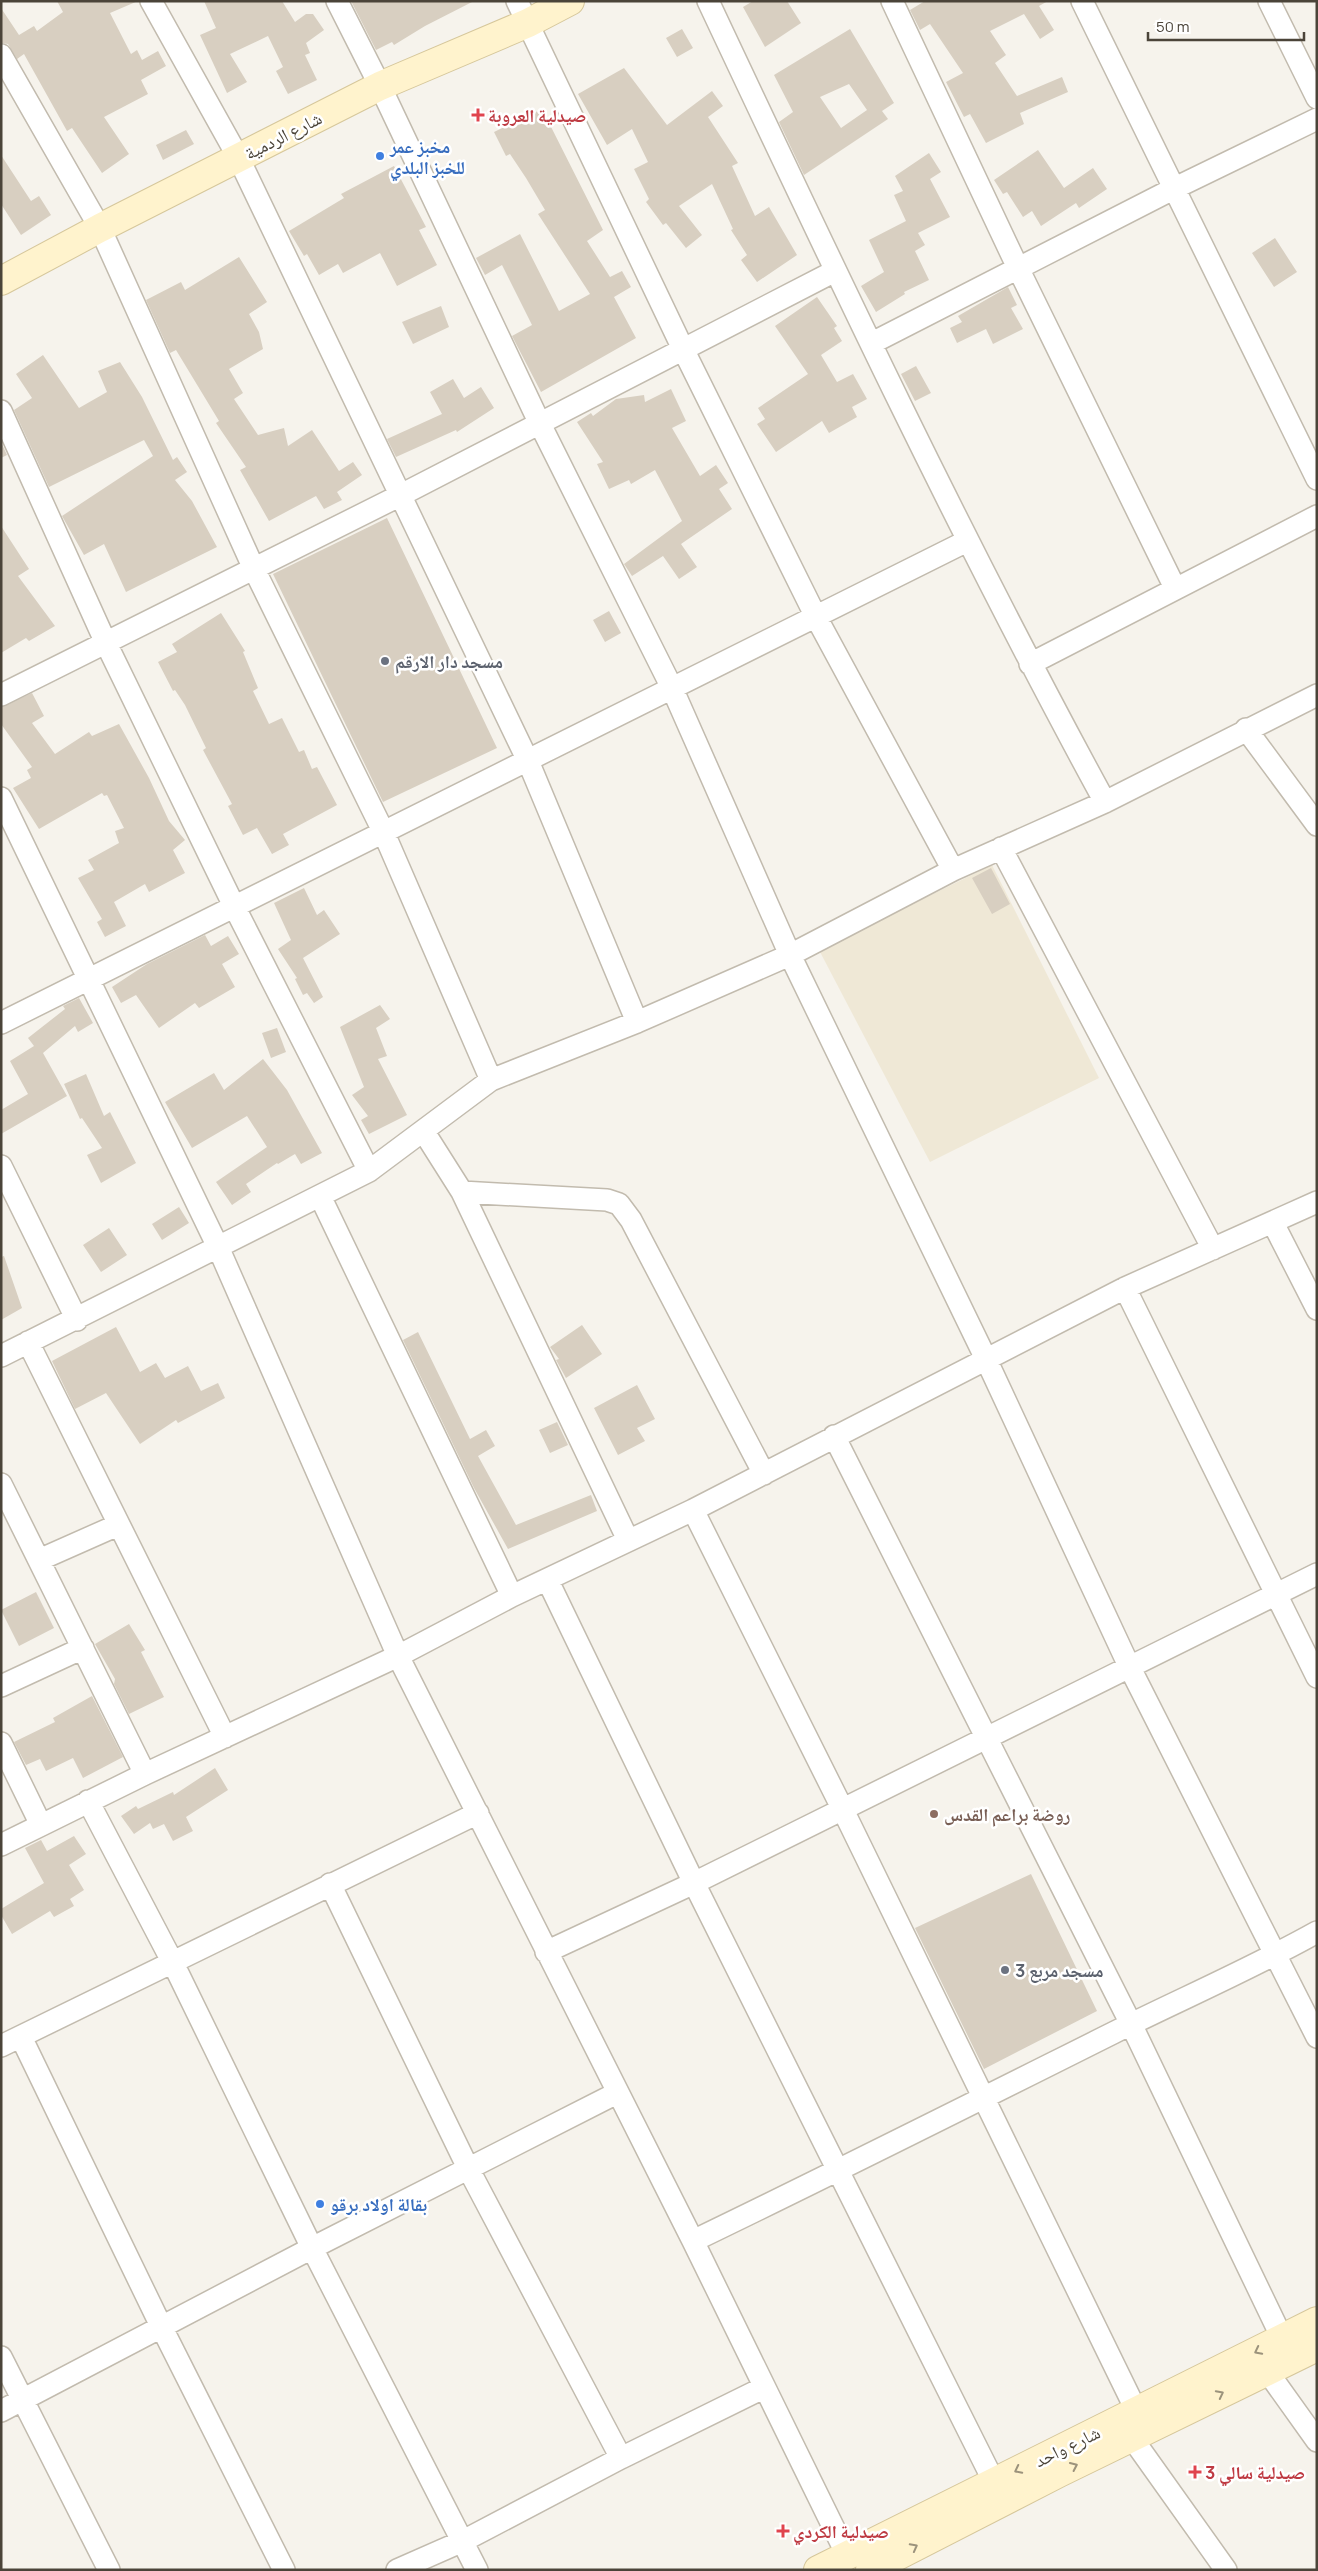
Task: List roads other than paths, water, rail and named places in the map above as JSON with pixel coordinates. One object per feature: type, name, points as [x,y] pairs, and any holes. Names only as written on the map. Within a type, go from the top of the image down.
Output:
[{"type":"street","points":[[151,1],[238,157],[399,496],[528,761],[637,1022]]},
{"type":"street","points":[[337,1],[380,86],[540,424],[672,688],[790,955],[986,1359],[1129,1666],[1277,1954],[1317,2037]]},
{"type":"street","name":"شارع الردمية","points":[[1,280],[522,12],[570,1]]},
{"type":"street","points":[[708,1],[835,271],[967,542],[1030,664],[1105,802]]},
{"type":"street","points":[[892,1],[1018,268],[1175,588]]},
{"type":"street","points":[[1082,1],[1317,480]]},
{"type":"street","points":[[1269,1],[1317,98]]},
{"type":"street","points":[[522,12],[683,349],[815,615],[953,870]]},
{"type":"street","points":[[1,55],[100,228],[254,569],[383,831],[491,1080]]},
{"type":"street","points":[[872,344],[1175,188],[1317,119]]},
{"type":"street","points":[[1,695],[105,641],[399,496],[835,271]]},
{"type":"street","points":[[1,411],[105,641],[234,906],[369,1171]]},
{"type":"street","points":[[1030,664],[1317,516]]},
{"type":"street","points":[[1,1022],[383,831],[528,761],[815,615],[967,542]]},
{"type":"street","points":[[1,1356],[77,1320],[369,1171],[424,1132],[491,1080],[637,1022],[790,955],[953,870],[1105,802],[1317,695]]},
{"type":"street","points":[[1246,730],[1315,819]]},
{"type":"street","points":[[1,798],[218,1247],[398,1656],[693,2241],[763,2388],[847,2555]]},
{"type":"street","points":[[1001,848],[1213,1250]]},
{"type":"street","points":[[424,1132],[462,1192],[628,1540]]},
{"type":"street","points":[[1,1166],[77,1320]]},
{"type":"street","points":[[462,1192],[607,1200],[619,1204],[631,1220],[764,1474]]},
{"type":"street","points":[[320,1196],[512,1596]]},
{"type":"street","points":[[1,1845],[88,1801],[398,1656],[512,1596],[693,1510],[1125,1288],[1317,1202]]},
{"type":"street","points":[[1273,1223],[1317,1309]]},
{"type":"street","points":[[1125,1288],[1317,1677]]},
{"type":"street","points":[[28,1342],[225,1737]]},
{"type":"street","points":[[834,1436],[1131,2024],[1282,2338]]},
{"type":"street","points":[[4,1496],[39,1560],[145,1774]]},
{"type":"street","points":[[693,1510],[843,1810],[1137,2412]]},
{"type":"street","points":[[39,1560],[118,1524]]},
{"type":"street","points":[[546,1952],[694,1883],[843,1810],[986,1737],[1317,1574]]},
{"type":"street","points":[[548,1580],[694,1883],[994,2482]]},
{"type":"street","points":[[1,1686],[83,1648]]},
{"type":"street","points":[[1,1743],[40,1825]]},
{"type":"street","points":[[88,1801],[174,1962],[312,2248],[477,2570]]},
{"type":"street","points":[[1,2046],[478,1813]]},
{"type":"street","points":[[330,1884],[469,2170],[621,2458]]},
{"type":"street","points":[[693,2241],[838,2171],[1131,2024],[1277,1954],[1317,1932]]},
{"type":"street","points":[[21,2037],[161,2326],[284,2570]]},
{"type":"street","points":[[1,2411],[312,2248],[469,2170],[617,2093]]},
{"type":"street","name":"شارع واحد","points":[[876,2569],[967,2508],[994,2482],[1317,2321]]},
{"type":"street","name":"شارع واحد","points":[[818,2570],[847,2555],[967,2508],[1132,2438],[1317,2347]]},
{"type":"street","points":[[1,2357],[109,2570]]},
{"type":"street","points":[[1267,2371],[1317,2441]]},
{"type":"street","points":[[397,2570],[463,2541],[621,2458],[763,2388]]},
{"type":"street","points":[[1132,2438],[1226,2570]]},
{"type":"place","name":"صيدلية العروبة","points":[[478,115]]},
{"type":"place","name":"مخبز عمر للخبز البلدي","points":[[380,156]]},
{"type":"place","name":"مسجد دار الارقم","points":[[385,661]]},
{"type":"place","name":"روضة براعم القدس","points":[[934,1814]]},
{"type":"place","name":"مسجد مربع 3","points":[[1005,1970]]},
{"type":"place","name":"بقالة اولاد برقو","points":[[320,2204]]},
{"type":"place","name":"صيدلية سالي 3","points":[[1195,2472]]},
{"type":"place","name":"صيدلية الكردي","points":[[783,2531]]}]
